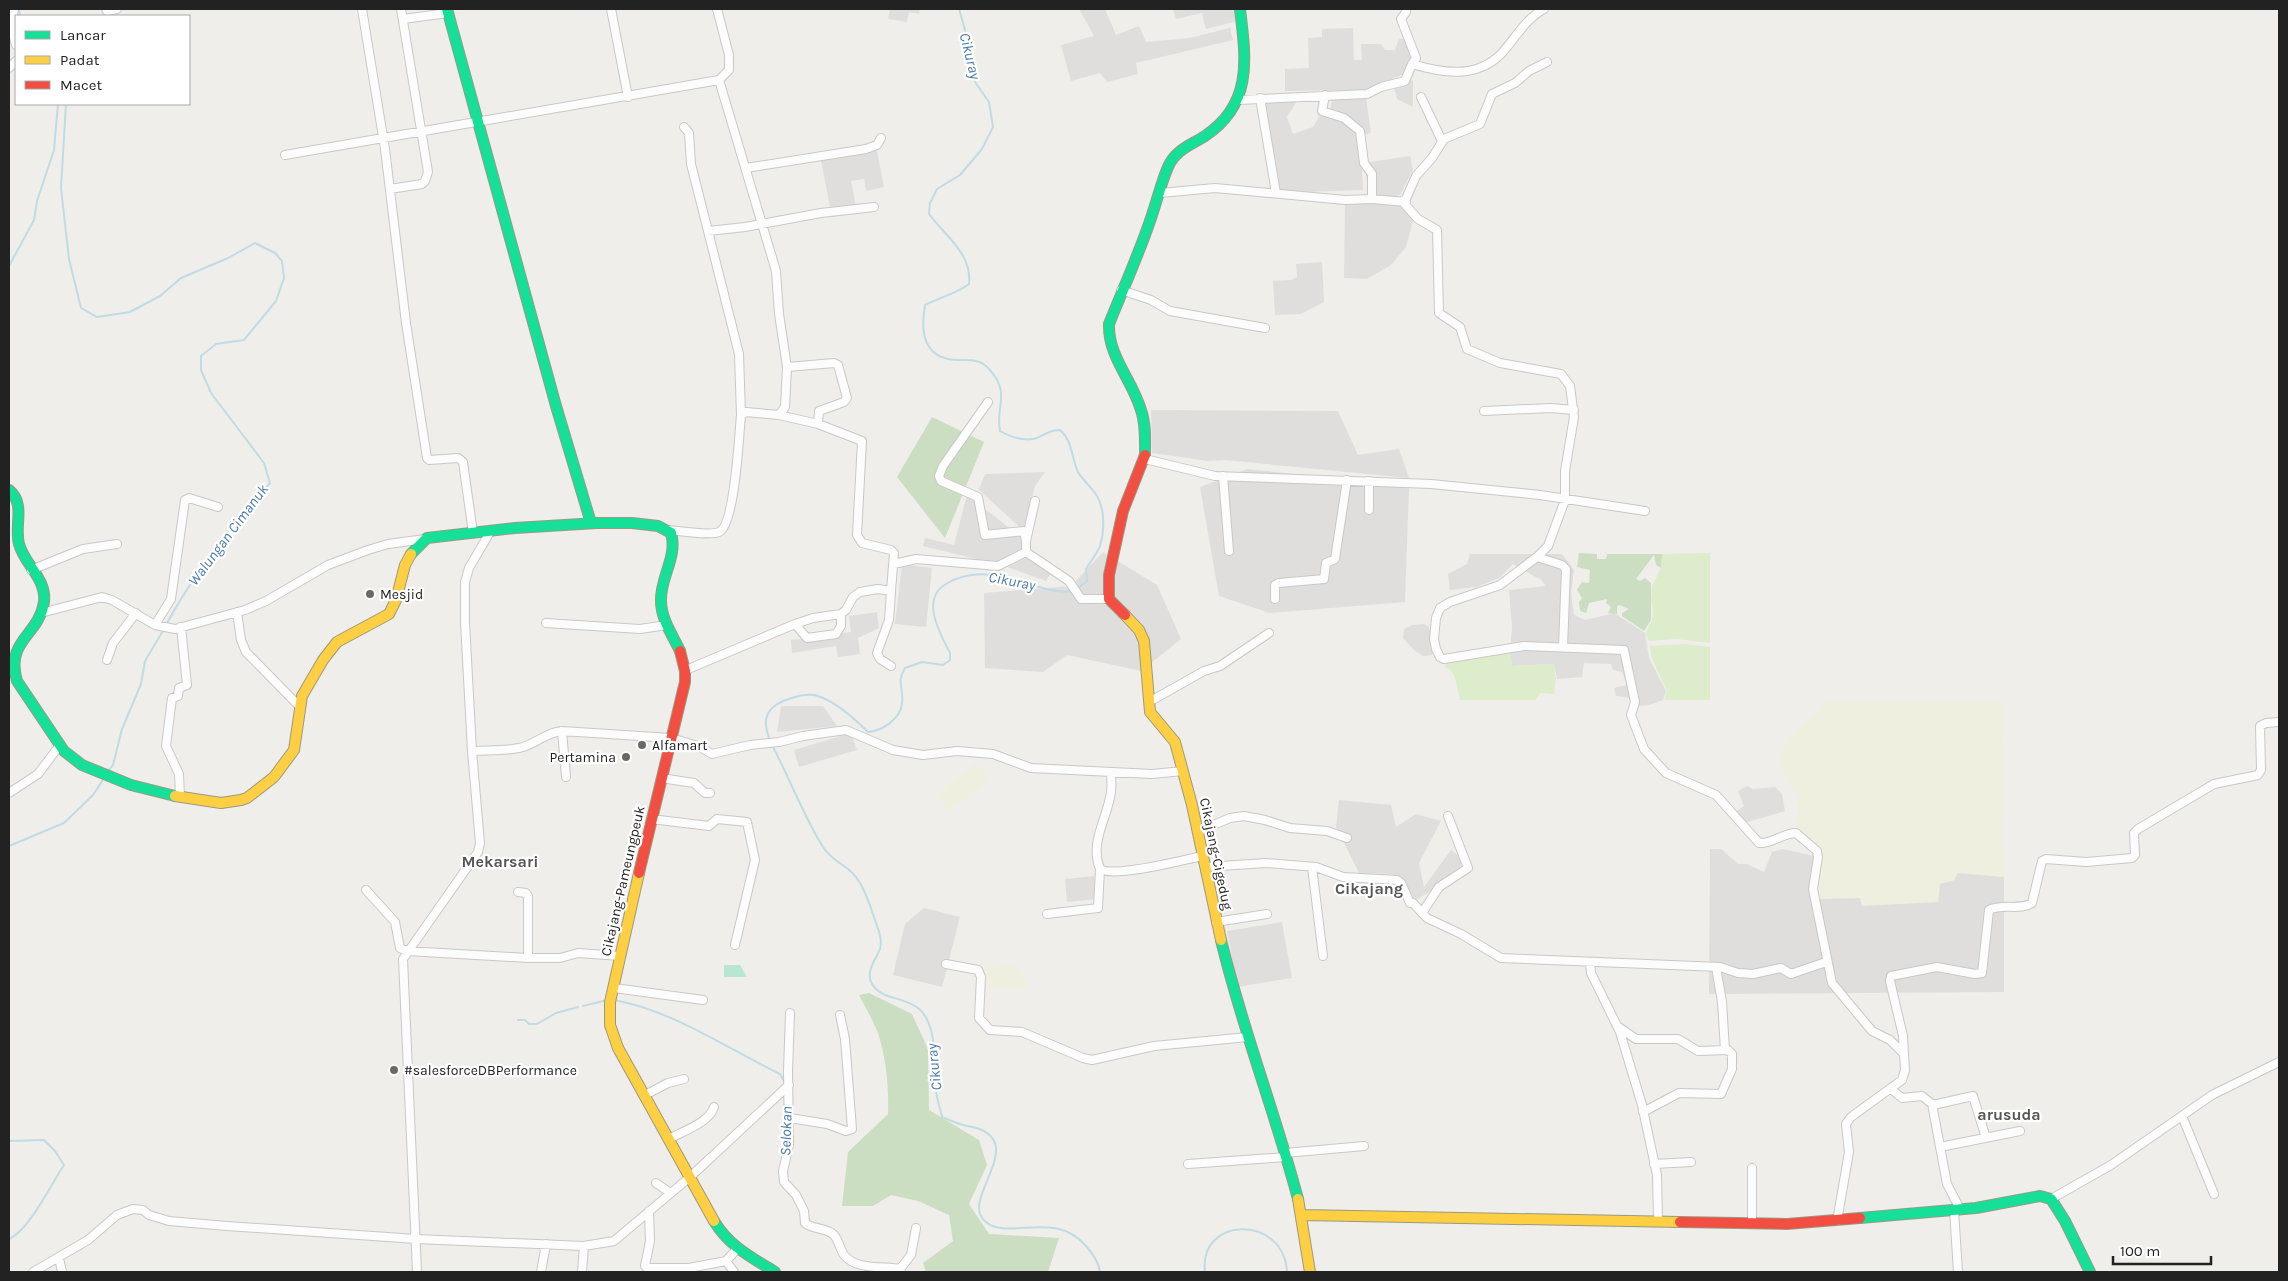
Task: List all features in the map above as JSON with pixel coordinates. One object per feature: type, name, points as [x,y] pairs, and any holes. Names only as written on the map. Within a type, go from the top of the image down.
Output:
[{"type":"main road","points":[[1109,599],[1109,575],[1124,511],[1145,459],[1143,417],[1139,404],[1118,364],[1108,332],[1121,290],[1151,219],[1168,166],[1176,154],[1207,134],[1232,111],[1241,94],[1245,51],[1240,9]]},
{"type":"main road","points":[[448,11],[591,523]]},
{"type":"main road","points":[[9,490],[15,494],[18,504],[17,540],[22,554],[41,582],[45,592],[45,602],[41,614],[13,655],[13,670],[17,681],[60,744],[76,762],[131,785],[180,797],[232,803],[247,798],[274,777],[294,750],[300,707],[305,690],[323,660],[337,642],[389,614],[396,600],[405,565],[414,551],[427,538],[591,523],[648,524],[661,526],[669,530]]},
{"type":"main road","name":"Cikajang-Pameungpeuk","points":[[669,530],[672,538],[672,552],[660,604],[684,661],[686,670],[684,689],[651,819],[612,996],[609,1021],[618,1048],[722,1234],[737,1249],[775,1272]]},
{"type":"main road","name":"Cikajang-Cigedug","points":[[1109,599],[1140,630],[1144,641],[1150,712],[1153,718],[1173,737],[1183,771],[1216,922],[1235,997],[1302,1215],[1310,1272]]},
{"type":"main road","points":[[1302,1215],[1787,1224],[1957,1210],[2040,1196],[2051,1198],[2065,1221],[2090,1272]]},
{"type":"street","points":[[14,9],[11,26],[15,41]]},
{"type":"street","points":[[106,9],[107,11],[117,9]]},
{"type":"street","points":[[362,9],[383,139],[406,323],[428,458],[429,460],[458,458],[463,462],[473,533]]},
{"type":"street","points":[[390,189],[422,184],[428,172],[401,9]]},
{"type":"street","points":[[611,9],[628,97]]},
{"type":"street","points":[[284,155],[719,80],[729,70],[729,55],[717,9]]},
{"type":"street","points":[[1238,100],[1367,94],[1381,87],[1404,81],[1416,58],[1401,19],[1406,9]]},
{"type":"street","points":[[1412,64],[1452,73],[1462,72],[1482,65],[1500,55],[1513,36],[1534,15],[1544,9]]},
{"type":"street","points":[[403,20],[448,11]]},
{"type":"street","points":[[1403,201],[1416,176],[1432,158],[1442,141],[1450,135],[1480,124],[1492,94],[1515,83],[1546,62]]},
{"type":"street","points":[[719,80],[776,271],[779,314],[787,367],[785,407],[779,415]]},
{"type":"street","points":[[1325,95],[1322,110],[1344,118],[1360,131],[1364,164],[1372,174],[1372,199]]},
{"type":"street","points":[[1421,97],[1442,141]]},
{"type":"street","points":[[1260,98],[1276,193]]},
{"type":"street","points":[[669,530],[717,532],[724,528],[728,522],[741,416],[739,354],[691,164],[689,133],[684,127]]},
{"type":"street","points":[[746,168],[866,149],[877,145],[881,138]]},
{"type":"street","points":[[1160,192],[1215,188],[1345,200],[1403,201],[1415,216],[1437,230],[1439,313],[1460,327],[1467,349],[1500,363],[1561,374],[1570,386],[1574,410],[1565,476],[1565,500],[1548,546],[1537,557],[1500,585],[1450,602],[1440,608],[1434,626],[1436,649],[1441,658],[1446,659],[1520,646],[1624,650],[1635,702],[1631,717],[1644,748],[1661,769],[1716,795],[1758,843],[1766,843],[1796,833],[1815,848],[1818,857],[1813,886],[1826,962],[1834,986],[1872,1031],[1890,1040],[1904,1054]]},
{"type":"street","points":[[708,231],[822,212],[874,207]]},
{"type":"street","points":[[1121,290],[1151,300],[1170,311],[1265,328]]},
{"type":"street","points":[[787,367],[834,363],[838,365],[847,398],[844,402],[819,411],[818,424]]},
{"type":"street","points":[[988,402],[943,466],[939,476],[942,481],[978,497],[985,535],[1024,531],[1026,552]]},
{"type":"street","points":[[1484,411],[1551,408],[1574,410]]},
{"type":"street","points":[[741,416],[746,412],[779,415],[818,424],[862,441],[857,535],[862,543],[891,550],[894,553],[890,620],[877,653],[880,659],[891,666]]},
{"type":"street","points":[[1145,459],[1215,476],[1431,484],[1565,500],[1644,512]]},
{"type":"street","points":[[1223,476],[1229,551]]},
{"type":"street","points":[[1275,599],[1275,585],[1324,579],[1326,563],[1335,559],[1346,480]]},
{"type":"street","points":[[1369,481],[1369,510]]},
{"type":"street","points":[[161,627],[171,600],[184,500],[189,498],[218,507]]},
{"type":"street","points":[[1026,541],[1035,501]]},
{"type":"street","points":[[418,1272],[402,959],[478,852],[480,843],[472,750],[465,623],[465,582],[470,568],[490,532]]},
{"type":"street","points":[[41,614],[102,597],[161,627],[181,627],[237,612],[266,601],[328,565],[368,550],[388,544],[427,538]]},
{"type":"street","points":[[32,570],[83,549],[116,544]]},
{"type":"street","points":[[894,564],[916,559],[998,566],[1026,552]]},
{"type":"street","points":[[1026,552],[1074,586],[1084,600],[1109,599]]},
{"type":"street","points":[[1537,557],[1562,565],[1566,569],[1563,647]]},
{"type":"street","points":[[686,670],[795,624],[813,618],[840,614],[846,610],[853,597],[860,592],[878,589],[891,590]]},
{"type":"street","points":[[237,612],[246,652],[300,707]]},
{"type":"street","points":[[107,660],[113,643],[136,613]]},
{"type":"street","points":[[795,624],[807,638],[836,634],[841,626],[840,614]]},
{"type":"street","points":[[546,623],[640,629],[667,624]]},
{"type":"street","points":[[180,797],[179,774],[166,746],[172,698],[178,696],[179,688],[187,686],[181,627]]},
{"type":"street","points":[[1149,702],[1204,671],[1220,666],[1269,633]]},
{"type":"street","points":[[1837,1221],[1849,1152],[1846,1124],[1851,1117],[1891,1089],[1904,1076],[1903,1036],[1890,981],[1891,976],[1934,967],[1974,974],[1982,972],[1989,910],[2027,906],[2032,903],[2042,861],[2046,859],[2086,862],[2132,858],[2135,854],[2134,833],[2138,829],[2214,784],[2258,775],[2260,770],[2260,726],[2266,723],[2279,722]]},
{"type":"street","points":[[472,750],[520,748],[544,738],[552,732],[562,731],[671,738],[698,746],[712,754],[763,743],[846,730],[896,751],[927,756],[953,751],[990,754],[1028,768],[1152,774],[1183,771]]},
{"type":"street","points":[[562,731],[566,777]]},
{"type":"street","points":[[9,793],[38,774],[60,744]]},
{"type":"street","points":[[1047,914],[1098,908],[1100,901],[1099,832],[1111,794],[1111,772]]},
{"type":"street","points":[[661,778],[694,783],[705,793],[710,793]]},
{"type":"street","points":[[1197,832],[1230,818],[1244,816],[1290,828],[1320,830],[1347,838]]},
{"type":"street","points":[[1422,914],[1439,887],[1468,868],[1448,816]]},
{"type":"street","points":[[651,819],[709,826],[717,819],[747,822],[755,860],[735,945]]},
{"type":"street","points":[[1100,869],[1105,871],[1134,870],[1202,856]]},
{"type":"street","points":[[1205,867],[1266,863],[1312,867],[1338,876],[1397,880],[1401,883],[1410,903],[1413,903],[1422,914],[1430,920],[1461,934],[1498,957],[1590,963],[1723,967],[1738,973],[1753,974],[1781,968],[1791,974],[1826,962]]},
{"type":"street","points":[[1312,867],[1323,956]]},
{"type":"street","points":[[366,890],[395,922],[400,948],[407,951],[528,958],[560,958],[578,953],[621,956]]},
{"type":"street","points":[[518,892],[526,893],[528,896],[528,958]]},
{"type":"street","points":[[1216,922],[1267,914]]},
{"type":"street","points":[[1590,963],[1591,973],[1617,1026],[1644,1112],[1657,1184],[1658,1221]]},
{"type":"street","points":[[946,964],[974,968],[980,973],[979,1018],[990,1030],[1022,1032],[1088,1060],[1154,1046],[1248,1037]]},
{"type":"street","points":[[1716,967],[1722,1002],[1725,1050]]},
{"type":"street","points":[[612,996],[703,1000]]},
{"type":"street","points":[[790,1013],[786,1087],[790,1118],[790,1145],[783,1171],[784,1182],[796,1194],[804,1211],[805,1222],[812,1228],[824,1229],[835,1235],[845,1256],[853,1262],[867,1266],[885,1266],[901,1271],[911,1255],[916,1228]]},
{"type":"street","points":[[790,1118],[827,1124],[846,1131],[852,1129],[845,1039],[840,1015]]},
{"type":"street","points":[[1617,1026],[1636,1039],[1648,1038],[1659,1041],[1677,1039],[1698,1050],[1725,1050],[1732,1054],[1733,1062],[1721,1094],[1679,1093],[1644,1112]]},
{"type":"street","points":[[2051,1198],[2111,1165],[2212,1095],[2279,1062]]},
{"type":"street","points":[[645,1095],[684,1079]]},
{"type":"street","points":[[33,1272],[88,1240],[117,1215],[133,1209],[143,1210],[149,1215],[169,1221],[416,1238],[584,1246],[614,1241],[669,1192],[690,1177],[786,1087]]},
{"type":"street","points":[[1891,1089],[1902,1098],[1924,1097],[1933,1106],[1947,1184],[1957,1210],[1958,1272]]},
{"type":"street","points":[[1933,1106],[1973,1096],[1986,1138]]},
{"type":"street","points":[[669,1139],[705,1119],[710,1115],[714,1107]]},
{"type":"street","points":[[2182,1116],[2214,1194]]},
{"type":"street","points":[[1940,1147],[2020,1131]]},
{"type":"street","points":[[1188,1164],[1364,1146]]},
{"type":"street","points":[[1654,1164],[1691,1162]]},
{"type":"street","points":[[1752,1168],[1752,1222]]},
{"type":"street","points":[[656,1183],[669,1192]]},
{"type":"street","points":[[649,1211],[650,1241],[645,1266],[647,1268],[689,1268],[726,1261],[737,1249]]},
{"type":"street","points":[[541,1272],[546,1244]]},
{"type":"street","points":[[582,1272],[584,1246]]},
{"type":"street","points":[[59,1258],[62,1272]]},
{"type":"street","points":[[726,1261],[734,1272]]},
{"type":"shaded area","points":[[890,9],[920,9],[919,14],[909,12],[907,22],[888,19]]},
{"type":"shaded area","points":[[1079,9],[1105,9],[1116,35],[1139,26],[1146,42],[1189,38],[1230,28],[1233,40],[1136,63],[1138,74],[1107,82],[1100,73],[1071,81],[1061,45],[1094,36]]},
{"type":"shaded area","points":[[1173,9],[1238,9],[1241,20],[1206,29],[1202,13],[1176,19]]},
{"type":"shaded area","points":[[1353,28],[1354,60],[1362,60],[1361,44],[1381,44],[1385,50],[1395,50],[1399,39],[1409,38],[1412,71],[1363,90],[1285,91],[1285,69],[1309,68],[1308,38],[1322,37],[1322,29]]},
{"type":"shaded area","points":[[1413,80],[1413,107],[1397,99],[1394,87]]},
{"type":"shaded area","points":[[1366,98],[1371,133],[1364,135],[1330,111],[1332,100]]},
{"type":"shaded area","points":[[1298,99],[1287,117],[1293,134],[1313,127],[1321,114],[1341,118],[1360,136],[1363,190],[1276,193],[1264,101]]},
{"type":"shaded area","points":[[876,146],[884,187],[866,191],[864,179],[851,181],[857,213],[832,217],[820,156]]},
{"type":"shaded area","points":[[1410,156],[1413,170],[1400,195],[1371,200],[1402,201],[1414,217],[1406,247],[1391,265],[1367,279],[1344,278],[1345,200],[1370,200],[1364,163]]},
{"type":"shaded area","points":[[1322,262],[1324,302],[1301,314],[1275,315],[1273,281],[1291,280],[1297,277],[1296,264]]},
{"type":"shaded area","points":[[1151,410],[1338,411],[1358,455],[1399,449],[1409,478],[1225,460],[1208,461],[1152,453]]},
{"type":"shaded area","points":[[1247,469],[1409,486],[1405,602],[1270,613],[1219,596],[1200,487]]},
{"type":"shaded area","points":[[1045,472],[1035,486],[1024,531],[979,490],[985,474]]},
{"type":"shaded area","points":[[967,495],[1021,537],[1021,549],[1000,565],[923,546],[925,538],[954,545]]},
{"type":"shaded area","points":[[1103,552],[1157,585],[1181,639],[1141,671],[1067,655],[1043,672],[985,668],[984,593],[1071,586]]},
{"type":"shaded area","points":[[1470,554],[1562,554],[1574,570],[1571,592],[1574,615],[1585,620],[1614,613],[1645,633],[1649,658],[1666,691],[1663,700],[1649,705],[1637,706],[1629,698],[1616,696],[1614,688],[1627,685],[1622,672],[1613,670],[1611,664],[1584,663],[1582,677],[1557,679],[1554,664],[1512,666],[1510,653],[1512,627],[1509,590],[1546,586],[1541,580],[1513,564],[1499,578],[1476,587],[1450,590],[1448,574],[1467,564]]},
{"type":"shaded area","points":[[1028,557],[1051,573],[1046,581],[1007,567]]},
{"type":"shaded area","points":[[902,564],[932,568],[926,627],[895,624]]},
{"type":"shaded area","points":[[877,612],[879,628],[858,638],[860,654],[838,657],[836,646],[792,653],[791,640],[851,632],[849,616]]},
{"type":"shaded area","points":[[1424,624],[1429,627],[1433,648],[1432,655],[1423,656],[1414,650],[1403,638],[1404,629],[1412,625]]},
{"type":"shaded area","points":[[781,706],[823,706],[837,726],[777,732]]},
{"type":"shaded area","points":[[851,733],[857,750],[799,767],[794,750]]},
{"type":"shaded area","points":[[1747,786],[1753,789],[1775,787],[1782,794],[1785,811],[1741,824],[1732,814],[1744,806],[1738,791]]},
{"type":"shaded area","points":[[1339,800],[1391,805],[1396,827],[1416,814],[1441,821],[1419,863],[1424,887],[1451,850],[1465,860],[1451,880],[1410,903],[1393,874],[1359,873],[1336,827]]},
{"type":"shaded area","points":[[1710,849],[1721,849],[1738,864],[1747,864],[1764,872],[1772,852],[1783,849],[1940,884],[1954,880],[1958,872],[2004,877],[2004,992],[1709,994]]},
{"type":"shaded area","points":[[1094,876],[1097,899],[1067,902],[1065,879]]},
{"type":"shaded area","points":[[924,908],[960,917],[942,987],[893,975],[905,924]]},
{"type":"shaded area","points":[[1282,922],[1292,978],[1237,987],[1227,931]]},
{"type":"green space","points":[[932,417],[984,442],[945,538],[897,477]]},
{"type":"green space","points":[[1579,553],[1597,554],[1597,559],[1606,559],[1607,554],[1662,554],[1661,568],[1656,565],[1654,555],[1636,579],[1640,581],[1645,578],[1651,583],[1651,620],[1644,631],[1622,616],[1622,613],[1629,609],[1619,605],[1617,607],[1617,614],[1608,613],[1611,607],[1606,603],[1607,599],[1589,603],[1586,613],[1580,611],[1579,602],[1582,598],[1577,590],[1582,582],[1589,583],[1590,570],[1577,567]]},
{"type":"green space","points":[[1710,553],[1710,643],[1676,639],[1649,641],[1645,633],[1650,626],[1652,617],[1652,586],[1661,568],[1662,554]]},
{"type":"green space","points":[[1685,644],[1710,647],[1710,700],[1664,700],[1667,691],[1651,656],[1650,646]]},
{"type":"green space","points":[[1510,649],[1512,666],[1554,664],[1556,679],[1554,694],[1541,693],[1535,700],[1460,700],[1454,676],[1445,667],[1446,662]]},
{"type":"green space","points":[[1825,701],[2003,701],[2004,877],[1958,873],[1954,880],[1940,884],[1938,902],[1862,906],[1860,898],[1822,899],[1814,896],[1818,857],[1796,833],[1798,808],[1796,794],[1782,769],[1777,765],[1784,747]]},
{"type":"green space","points":[[976,763],[990,779],[949,812],[936,795]]},
{"type":"green space","points":[[724,965],[740,965],[747,977],[724,977]]},
{"type":"green space","points":[[1019,966],[1028,987],[984,989],[984,967]]},
{"type":"green space","points":[[869,993],[912,1014],[928,1049],[929,1110],[979,1140],[987,1165],[969,1204],[989,1234],[1059,1238],[1048,1272],[926,1272],[923,1263],[953,1241],[949,1215],[918,1201],[891,1195],[873,1206],[842,1206],[848,1152],[888,1114],[888,1093],[881,1043],[876,1028],[859,995]]},
{"type":"waterway","name":"Walungan Cimanuk","points":[[19,9],[20,15]]},
{"type":"waterway","name":"Cikuray","points":[[959,9],[970,47],[975,82],[989,102],[993,127],[982,149],[960,175],[937,189],[930,203],[929,214],[962,254],[969,273],[969,284],[925,305],[924,335],[927,343],[938,355],[947,359],[976,361],[987,366],[1000,386],[1000,431],[1007,435],[1024,439],[1036,438],[1052,431],[1060,430],[1064,434],[1070,444],[1078,472],[1095,493],[1101,505],[1103,519],[1103,533],[1100,546],[1086,569],[1087,581],[1077,589]]},
{"type":"waterway","points":[[9,266],[34,220],[37,201],[54,150],[58,105]]},
{"type":"waterway","name":"Walungan Cimanuk","points":[[66,105],[61,188],[69,259],[81,308],[97,317],[130,312],[160,296],[181,278],[228,258],[255,243],[275,253],[282,261],[284,278],[276,301],[244,340],[216,344],[201,356],[201,370],[211,393],[264,463],[270,483],[214,551],[188,588],[166,625]]},
{"type":"waterway","name":"Cikuray","points":[[770,741],[766,723],[767,715],[778,704],[799,696],[813,695],[832,702],[868,732],[885,727],[890,723],[901,709],[901,677],[905,668],[922,662],[943,665],[950,660],[950,653],[937,627],[933,607],[934,598],[938,590],[946,584],[964,577],[984,574],[1014,579],[1054,591],[1073,591]]},
{"type":"waterway","name":"Walungan Cimanuk","points":[[109,770],[113,765],[122,729],[141,684],[145,661],[164,629]]},
{"type":"waterway","name":"Cikuray","points":[[772,745],[823,847],[832,857],[854,874],[863,888],[881,940],[880,949],[870,970],[872,984],[881,993],[915,1006],[923,1013],[928,1022],[934,1045],[936,1091],[942,1117],[980,1129],[993,1139],[996,1150],[994,1162],[980,1202],[980,1213],[986,1222],[995,1227],[1006,1229],[1046,1227],[1060,1229],[1073,1235],[1093,1255],[1100,1272]]},
{"type":"waterway","name":"Walungan Cimanuk","points":[[9,846],[64,823],[93,795],[104,778]]},
{"type":"waterway","name":"Selokan","points":[[583,1006],[607,1000]]},
{"type":"waterway","name":"Selokan","points":[[614,1000],[636,1005],[679,1021],[780,1074],[785,1083]]},
{"type":"waterway","name":"Selokan","points":[[518,1020],[525,1020],[529,1024],[537,1024],[556,1013],[578,1007]]},
{"type":"waterway","name":"Walungan Cimanuk","points":[[9,1141],[44,1140],[55,1151],[64,1165],[32,1217],[17,1234],[9,1239]]},
{"type":"waterway","name":"Cikuray","points":[[1205,1272],[1206,1254],[1214,1240],[1227,1232],[1242,1229],[1258,1232],[1272,1240],[1282,1253],[1287,1272]]},
{"type":"traffic: fast","points":[[447,9],[556,406],[591,523]]},
{"type":"traffic: fast","points":[[1145,455],[1143,415],[1116,358],[1112,347],[1109,324],[1141,245],[1171,161],[1179,152],[1205,136],[1221,123],[1232,110],[1239,95],[1244,63],[1240,9]]},
{"type":"traffic: fast","points":[[9,490],[17,502],[19,544],[25,558],[39,579],[44,594],[41,613],[15,656],[17,681],[64,751],[82,765],[131,785],[175,796]]},
{"type":"traffic: fast","points":[[411,554],[427,538],[515,528],[597,523],[632,523],[658,526],[671,533],[673,542],[671,559],[661,592],[661,601],[665,621],[680,651]]},
{"type":"traffic: fast","points":[[1221,940],[1229,973],[1298,1199]]},
{"type":"traffic: fast","points":[[1860,1218],[1976,1208],[2040,1196],[2051,1199],[2065,1221],[2090,1272]]},
{"type":"traffic: fast","points":[[714,1221],[734,1244],[775,1272]]},
{"type":"traffic: slow","points":[[175,796],[221,803],[241,800],[247,798],[274,777],[294,750],[302,696],[323,660],[337,642],[389,614],[396,600],[405,565],[411,554]]},
{"type":"traffic: slow","points":[[1125,615],[1139,630],[1144,641],[1150,712],[1175,742],[1192,805],[1221,940]]},
{"type":"traffic: slow","points":[[639,873],[610,1002],[610,1025],[618,1048],[714,1221]]},
{"type":"traffic: slow","points":[[1298,1199],[1310,1272]]},
{"type":"traffic: slow","points":[[1302,1215],[1680,1222]]},
{"type":"traffic: jam","points":[[1125,615],[1109,599],[1109,575],[1123,511],[1145,455]]},
{"type":"traffic: jam","points":[[639,873],[685,682],[685,671],[680,651]]},
{"type":"traffic: jam","points":[[1680,1222],[1787,1224],[1860,1218]]},
{"type":"place","name":"Mesjid","points":[[370,594]]},
{"type":"place","name":"Alfamart","points":[[642,745]]},
{"type":"place","name":"Pertamina","points":[[626,757]]},
{"type":"place","name":"#salesforceDBPerformance","points":[[394,1070]]},
{"type":"district","name":"Mekarsari","points":[[500,861]]},
{"type":"district","name":"Cikajang","points":[[1369,888]]},
{"type":"district","name":"arusuda","points":[[2009,1114]]}]
